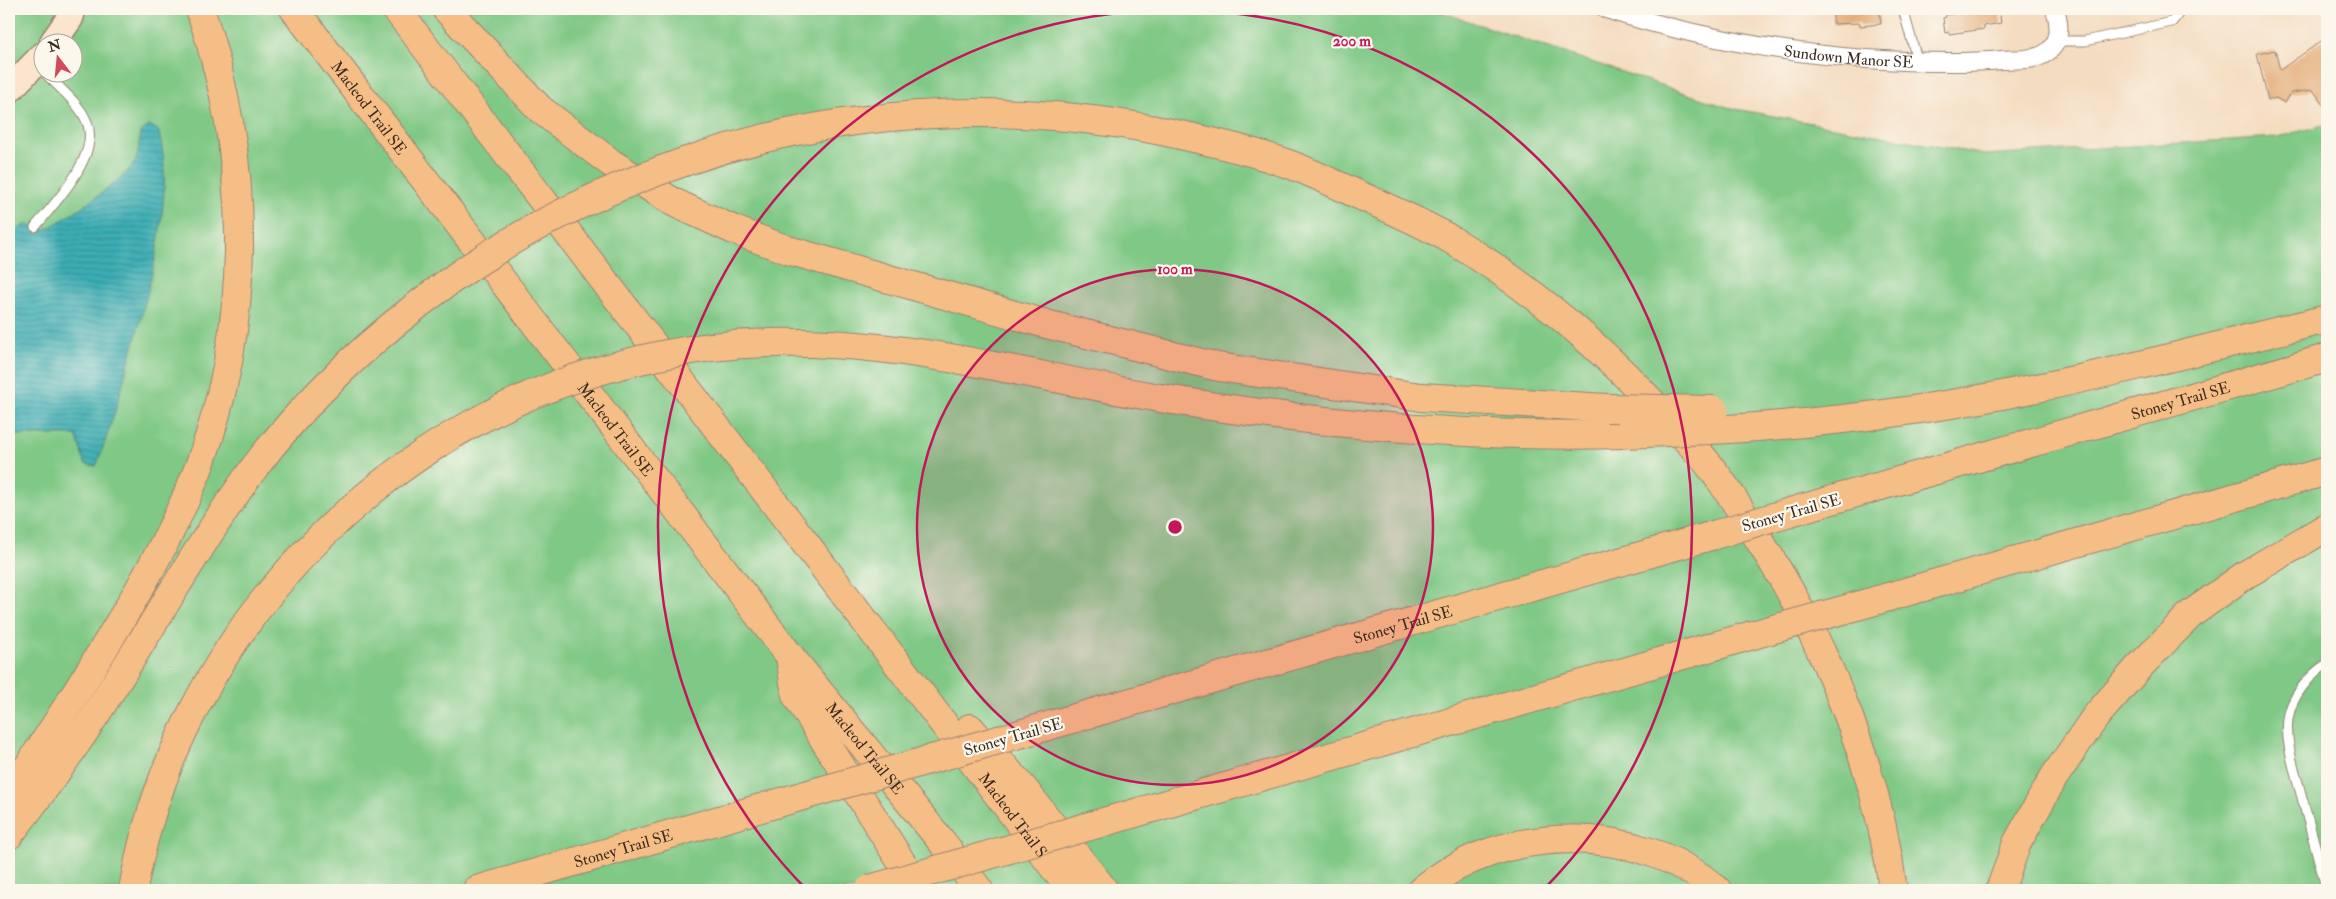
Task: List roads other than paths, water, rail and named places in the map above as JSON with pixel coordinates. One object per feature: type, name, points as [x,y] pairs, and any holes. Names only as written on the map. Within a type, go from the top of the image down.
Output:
[{"type":"highway","points":[[9,796],[96,663],[159,555],[200,464],[229,356],[240,263],[240,203],[236,155],[226,98],[213,47],[200,9]]},
{"type":"highway","name":"Macleod Trail SE","points":[[294,9],[790,656],[943,843],[978,890]]},
{"type":"highway","points":[[396,9],[902,668],[961,718],[1018,782],[1104,890]]},
{"type":"highway","points":[[446,9],[541,110],[612,163],[675,203],[734,230],[788,250],[1046,324],[1218,367],[1421,397],[1607,408],[1722,420]]},
{"type":"highway","points":[[9,835],[67,758],[200,548],[255,468],[299,416],[378,336],[478,261],[544,223],[625,184],[716,151],[793,130],[894,116],[998,113],[1059,115],[1134,124],[1237,148],[1294,166],[1452,240],[1529,291],[1591,340],[1641,390],[1707,462],[1736,502],[1788,586],[1820,648],[1860,751],[1876,808],[1893,890]]},
{"type":"highway","points":[[133,890],[152,811],[186,726],[227,651],[275,585],[328,528],[392,474],[460,430],[531,395],[610,367],[655,356],[711,346],[777,341],[854,344],[934,354],[1158,398],[1294,418],[1450,432],[1626,434],[1722,420],[1773,409],[1928,400],[1972,400],[2113,371],[2327,320]]},
{"type":"highway","name":"Stoney Trail SE","points":[[477,890],[2327,358]]},
{"type":"highway","points":[[868,890],[2327,470]]},
{"type":"highway","points":[[2000,890],[2017,843],[2054,777],[2096,716],[2139,667],[2191,614],[2245,575],[2327,527]]},
{"type":"highway","points":[[790,656],[796,695],[919,890]]},
{"type":"highway","name":"Macleod Trail S","points":[[902,668],[1071,890]]},
{"type":"highway","points":[[930,890],[1052,837]]},
{"type":"highway","points":[[1422,890],[1455,869],[1484,854],[1521,843],[1560,840],[1596,840],[1664,856],[1692,871],[1717,890]]},
{"type":"street","points":[[60,32],[70,18],[73,9]]},
{"type":"street","name":"Sundown Manor SE","points":[[1606,9],[1640,20],[1742,44],[1826,56],[1918,63],[1989,61],[2040,56],[2052,48],[2056,41]]},
{"type":"street","points":[[2055,9],[2060,26],[2056,41]]},
{"type":"street","points":[[9,90],[32,73]]},
{"type":"lane","points":[[1903,9],[1918,63]]},
{"type":"lane","points":[[2056,41],[2085,41],[2172,22],[2182,9]]},
{"type":"lane","points":[[34,227],[78,174],[88,144],[89,125],[80,109],[56,82]]},
{"type":"lane","points":[[2327,664],[2306,683],[2294,700],[2288,719],[2292,758],[2327,890]]},
{"type":"water","points":[[150,125],[158,130],[163,155],[162,215],[157,247],[151,279],[121,390],[96,466],[85,464],[76,435],[9,435],[9,235],[28,223],[43,231],[109,188],[131,168],[136,160],[140,133]]}]
